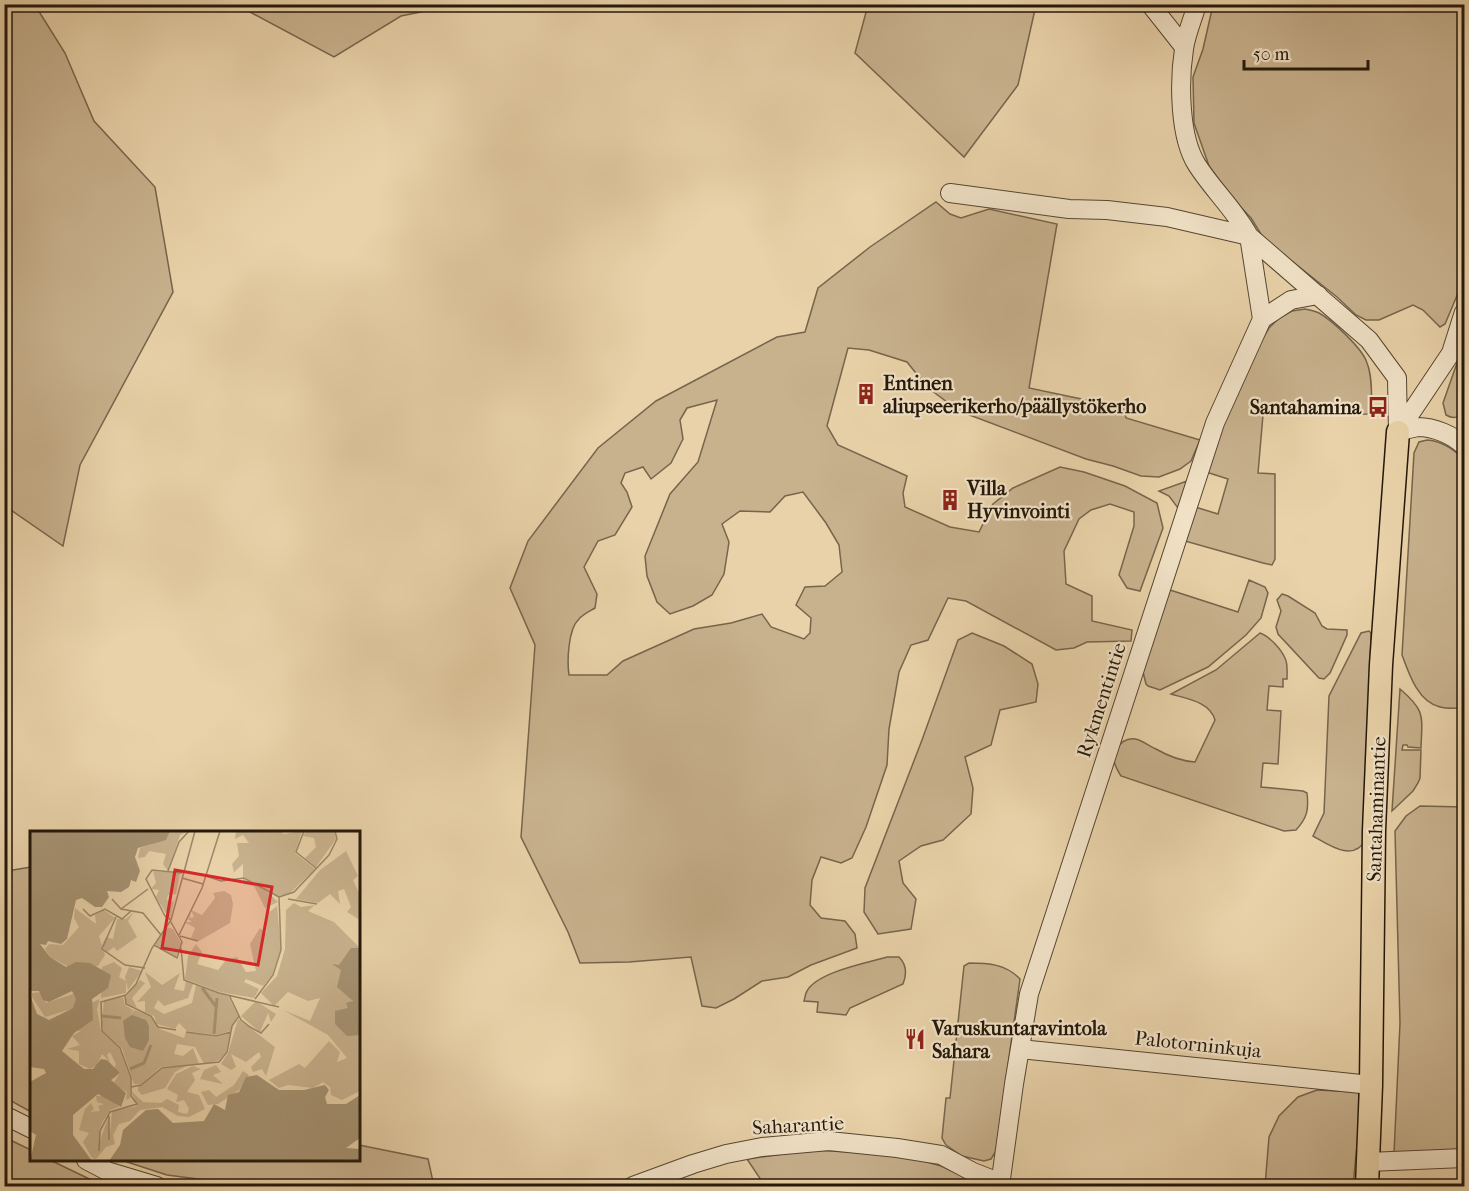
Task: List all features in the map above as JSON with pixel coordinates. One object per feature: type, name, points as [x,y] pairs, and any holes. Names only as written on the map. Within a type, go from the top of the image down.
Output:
[{"type":"main road","name":"Santahaminantie","points":[[1367,1186],[1371,1085],[1374,831],[1381,665],[1398,432]]},
{"type":"street","points":[[1150,4],[1184,47]]},
{"type":"street","points":[[1197,4],[1184,47],[1181,82],[1181,105],[1187,138],[1196,163],[1212,188],[1242,223],[1249,236],[1262,319],[1291,300],[1318,295]]},
{"type":"street","points":[[950,193],[1069,208],[1167,217],[1249,236],[1369,340],[1397,378],[1398,432]]},
{"type":"street","points":[[1398,432],[1450,353],[1464,312]]},
{"type":"street","name":"Rykmentintie","points":[[1001,1185],[1029,994],[1215,423],[1262,319]]},
{"type":"street","points":[[1398,432],[1418,427],[1437,430],[1460,441],[1464,446]]},
{"type":"street","name":"Palotorninkuja","points":[[1020,1049],[1371,1085]]},
{"type":"street","points":[[4,1115],[30,1129]]},
{"type":"street","name":"Saharantie","points":[[633,1186],[726,1154],[762,1147],[828,1141],[941,1155],[1001,1185]]},
{"type":"street","points":[[1368,1162],[1464,1158]]},
{"type":"street","points":[[88,1161],[107,1171],[157,1186]]},
{"type":"shaded area","points":[[5,4],[35,5],[65,53],[94,121],[155,187],[173,292],[80,465],[63,546],[5,506]]},
{"type":"shaded area","points":[[244,5],[455,5],[401,16],[334,57],[248,11]]},
{"type":"shaded area","points":[[868,5],[1036,5],[1018,85],[964,157],[855,53]]},
{"type":"shaded area","points":[[1213,5],[1464,5],[1464,279],[1445,324],[1440,327],[1423,310],[1413,305],[1379,320],[1366,320],[1356,315],[1264,239],[1251,218],[1231,197],[1209,166],[1194,123],[1193,77],[1203,49]]},
{"type":"shaded area","points":[[936,202],[950,214],[961,218],[989,209],[1057,224],[1029,388],[1124,408],[1126,418],[1200,440],[1191,461],[1180,469],[1159,477],[1141,476],[1086,459],[959,411],[927,387],[907,362],[869,350],[848,348],[827,426],[838,445],[907,476],[903,493],[905,507],[950,527],[979,532],[993,504],[1013,488],[1060,467],[1084,472],[1125,486],[1157,503],[1163,528],[1140,591],[1127,588],[1119,575],[1134,526],[1134,512],[1110,504],[1091,510],[1079,519],[1064,551],[1066,584],[1092,596],[1092,621],[1132,630],[1131,641],[1087,642],[1074,648],[1056,650],[966,601],[948,598],[928,640],[911,645],[899,672],[889,729],[887,765],[866,827],[852,858],[841,863],[821,857],[812,880],[810,905],[821,918],[845,921],[855,934],[857,948],[811,965],[788,977],[762,981],[716,1008],[702,1006],[691,957],[580,963],[568,932],[521,837],[535,645],[510,588],[528,541],[598,448],[656,401],[777,337],[805,332],[818,288],[870,247]],"holes":[[[717,400],[698,462],[670,494],[645,556],[647,576],[657,602],[670,614],[693,606],[712,595],[724,574],[729,542],[722,524],[740,511],[770,512],[785,496],[803,492],[839,545],[842,572],[825,586],[805,587],[796,605],[811,618],[810,633],[804,639],[771,627],[762,614],[731,623],[694,629],[623,661],[607,675],[569,675],[570,637],[575,624],[581,617],[595,608],[597,594],[584,567],[598,541],[615,535],[632,507],[621,483],[625,473],[643,467],[651,479],[671,463],[683,439],[680,420],[687,408]]]},
{"type":"shaded area","points":[[1305,309],[1319,313],[1331,322],[1346,335],[1364,357],[1370,375],[1372,414],[1263,415],[1258,473],[1275,474],[1275,559],[1272,565],[1185,541],[1192,506],[1218,514],[1228,479],[1203,471],[1255,351],[1269,328],[1279,318],[1292,311]]},
{"type":"shaded area","points":[[1464,343],[1464,413],[1453,417],[1446,415],[1443,403]]},
{"type":"shaded area","points":[[1427,440],[1447,446],[1464,460],[1464,708],[1440,707],[1426,699],[1415,686],[1402,655],[1414,453],[1419,442]]},
{"type":"shaded area","points":[[1187,481],[1178,508],[1169,496],[1159,491]]},
{"type":"shaded area","points":[[1249,580],[1265,587],[1268,593],[1261,618],[1246,635],[1208,667],[1160,690],[1148,686],[1142,668],[1170,590],[1238,612]]},
{"type":"shaded area","points":[[1282,594],[1315,613],[1322,626],[1327,629],[1347,630],[1347,635],[1330,673],[1324,679],[1319,678],[1278,634],[1276,627],[1281,611],[1277,600]]},
{"type":"shaded area","points":[[1369,631],[1371,633],[1366,839],[1355,850],[1348,851],[1334,847],[1313,836],[1324,813],[1329,696],[1361,633]]},
{"type":"shaded area","points":[[972,633],[1004,646],[1032,664],[1038,684],[1036,702],[1000,710],[991,745],[965,757],[973,788],[971,814],[943,840],[921,846],[899,861],[903,883],[916,899],[911,929],[878,934],[864,912],[865,888],[958,640]]},
{"type":"shaded area","points":[[1260,633],[1271,640],[1281,651],[1286,660],[1287,671],[1287,679],[1283,679],[1283,687],[1269,686],[1267,710],[1281,711],[1278,764],[1263,763],[1261,787],[1307,793],[1306,813],[1303,822],[1296,830],[1284,831],[1121,776],[1114,761],[1119,745],[1126,740],[1135,739],[1175,758],[1195,762],[1215,720],[1203,705],[1171,694],[1216,670]]},
{"type":"shaded area","points":[[1400,689],[1414,703],[1421,715],[1421,748],[1403,745],[1402,750],[1421,750],[1420,778],[1413,791],[1392,811]]},
{"type":"shaded area","points":[[1420,806],[1464,807],[1464,1149],[1394,1154],[1400,1023],[1395,831],[1406,816]]},
{"type":"shaded area","points":[[30,867],[30,1111],[4,1094],[5,874]]},
{"type":"shaded area","points":[[887,957],[899,957],[904,963],[906,973],[903,984],[850,1008],[846,1015],[817,1012],[818,1002],[804,1001],[812,984],[831,973]]},
{"type":"shaded area","points":[[969,963],[1003,967],[1020,979],[996,1151],[991,1159],[984,1161],[962,1156],[946,1145],[942,1138],[946,1098],[950,1098],[964,966]]},
{"type":"shaded area","points":[[1317,1090],[1358,1092],[1361,1103],[1353,1186],[1265,1186],[1269,1137],[1279,1116],[1298,1097]]},
{"type":"shaded area","points":[[4,1137],[30,1150],[30,1161],[52,1161],[104,1186],[5,1186]]},
{"type":"shaded area","points":[[360,1145],[428,1159],[434,1186],[310,1186],[213,1181],[167,1175],[124,1161],[360,1161]]},
{"type":"shaded area","points":[[811,1150],[906,1156],[941,1166],[984,1186],[765,1186],[747,1159]]},
{"type":"place","name":"Entinen aliupseerikerho/päällystökerho","points":[[866,394]]},
{"type":"place","name":"Santahamina","points":[[1378,407]]},
{"type":"place","name":"Villa Hyvinvointi","points":[[950,500]]},
{"type":"place","name":"Varuskuntaravintola Sahara","points":[[915,1039]]}]
